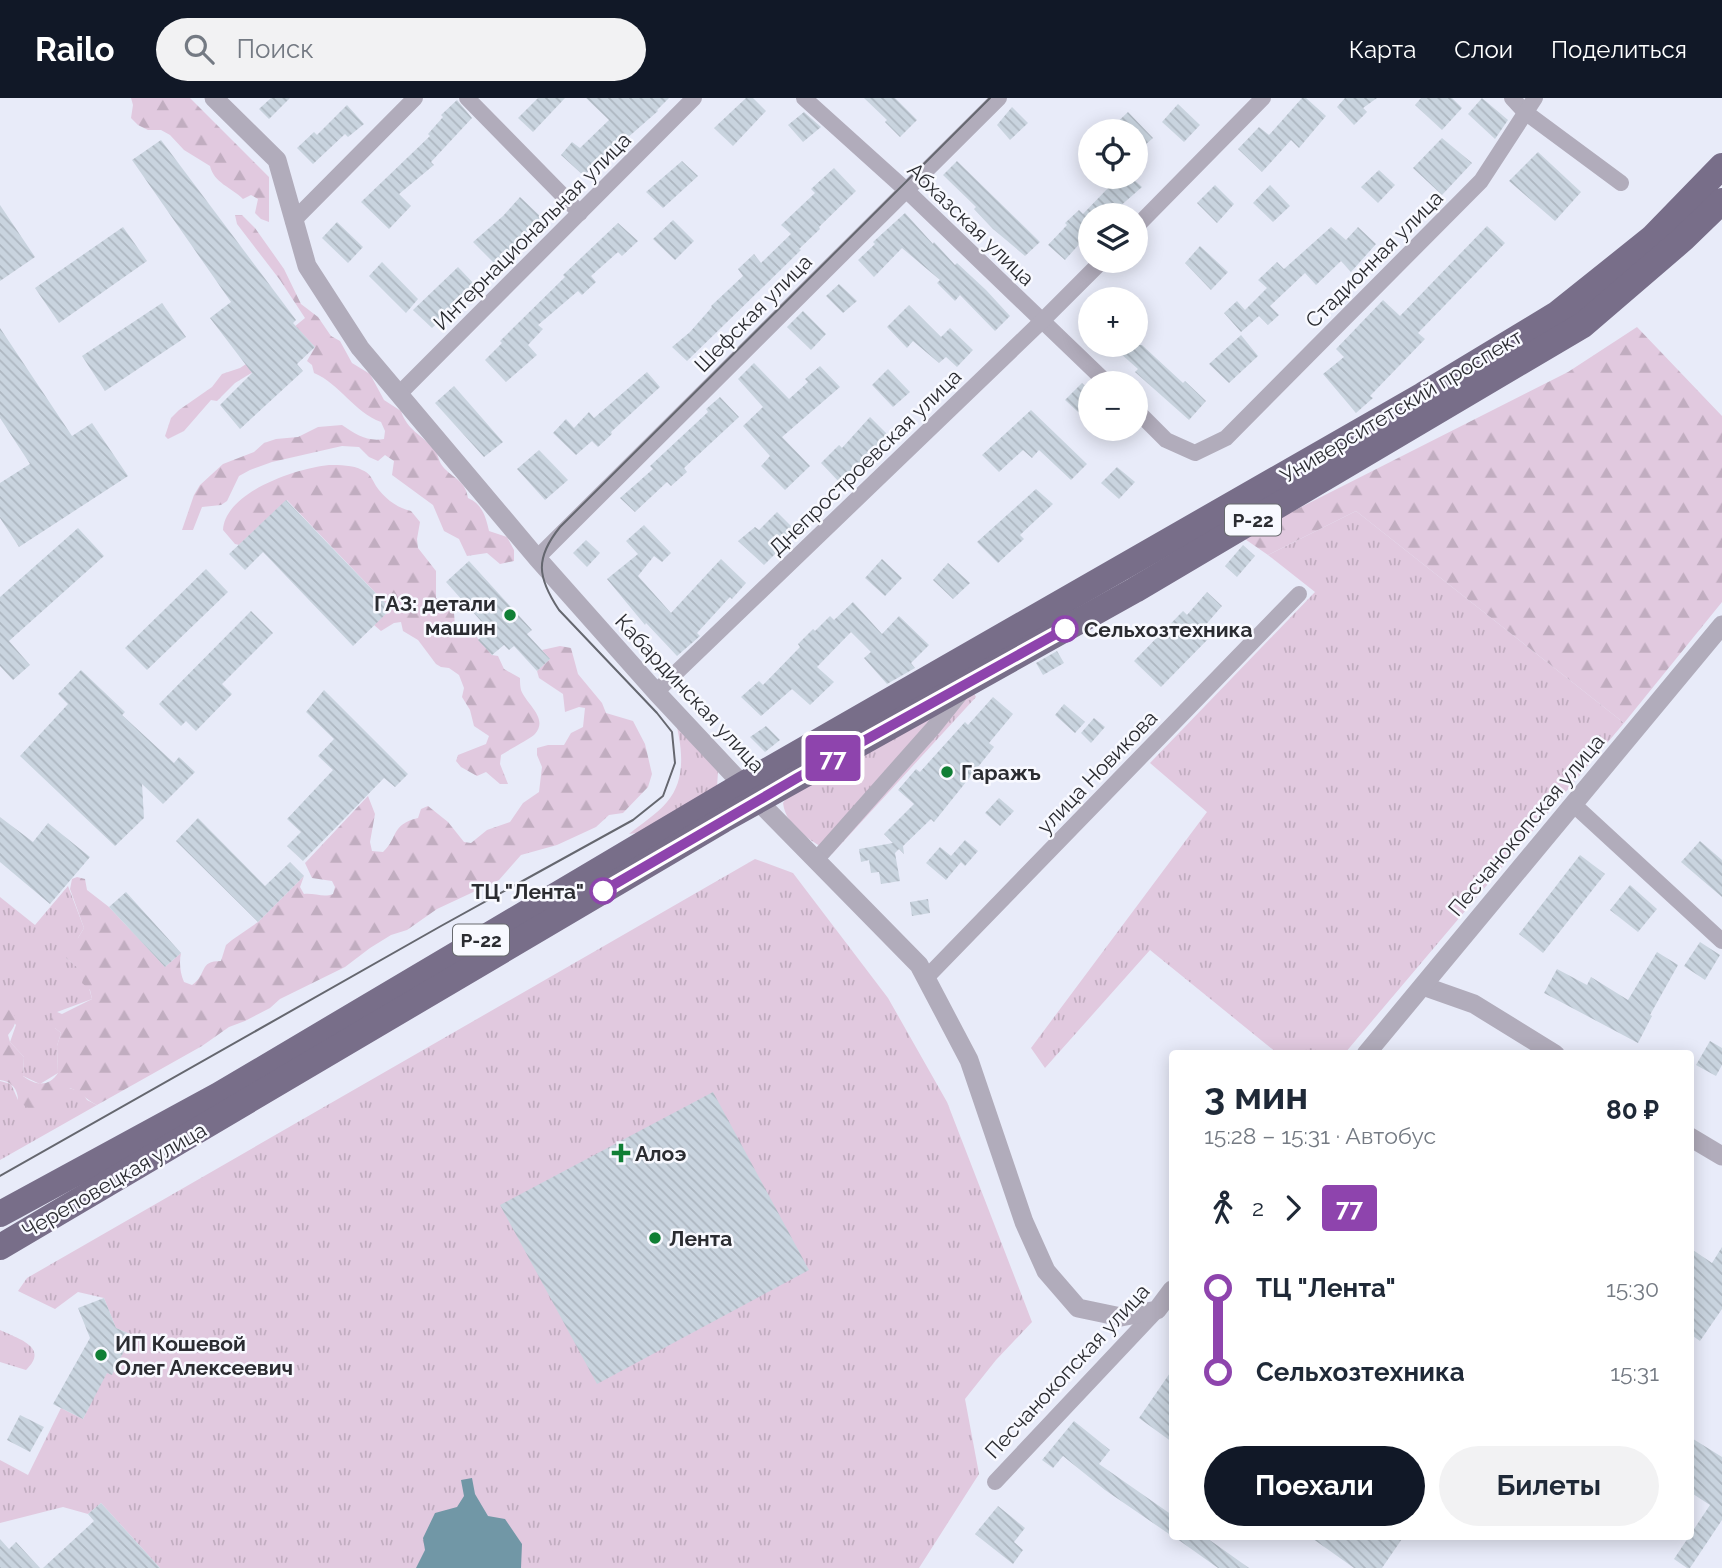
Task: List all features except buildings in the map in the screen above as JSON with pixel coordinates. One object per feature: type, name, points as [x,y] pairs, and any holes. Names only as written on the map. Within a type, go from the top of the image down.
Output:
[{"type":"highway","name":"Университетский проспект","points":[[224,1104],[1423,396],[1557,314],[1652,238],[1722,166]]},
{"type":"highway","name":"Университетский проспект","points":[[751,792],[972,680],[1135,590],[1583,325],[1683,239],[1722,201]]},
{"type":"highway","name":"Череповецкая улица","points":[[0,1214],[224,1104]]},
{"type":"highway","name":"Череповецкая улица","points":[[0,1247],[224,1104]]},
{"type":"street","name":"Кабардинская улица","points":[[214,98],[277,160],[307,266],[360,348],[537,558],[656,692],[919,965],[969,1060],[1024,1222],[1046,1271],[1078,1308],[1121,1317],[1157,1310]]},
{"type":"street","points":[[293,221],[415,98]]},
{"type":"street","points":[[467,98],[580,213]]},
{"type":"street","name":"Интернациональная улица","points":[[400,394],[694,98]]},
{"type":"street","name":"Абхазская улица","points":[[804,98],[906,190],[1094,371]]},
{"type":"street","name":"Шефская улица","points":[[537,558],[999,98]]},
{"type":"street","points":[[1148,215],[1263,98]]},
{"type":"street","points":[[1512,98],[1525,112],[1621,183]]},
{"type":"street","name":"Стадионная улица","points":[[1148,422],[1166,440],[1195,453],[1226,438],[1481,181],[1535,98]]},
{"type":"street","name":"Днепростроевская улица","points":[[656,692],[1090,273]]},
{"type":"street","name":"улица Новикова","points":[[926,978],[1299,594]]},
{"type":"street","name":"Песчанокопская улица","points":[[1369,1050],[1722,625]]},
{"type":"street","points":[[816,860],[972,680]]},
{"type":"street","points":[[1573,804],[1722,941]]},
{"type":"street","points":[[1423,986],[1474,1004],[1549,1050]]},
{"type":"street","points":[[1694,1139],[1722,1156]]},
{"type":"street","name":"Песчанокопская улица","points":[[995,1482],[1169,1294]]},
{"type":"green space","points":[[131,98],[190,98],[269,177],[269,222],[255,213],[258,199],[251,195],[243,199],[215,177],[210,166],[184,150],[170,135],[138,125],[131,118]]},
{"type":"green space","points":[[235,215],[242,215],[255,228],[284,269],[301,304],[318,317],[331,336],[340,341],[352,363],[370,374],[384,400],[401,411],[411,428],[435,451],[445,469],[461,482],[468,498],[480,507],[489,531],[507,537],[514,550],[514,561],[500,564],[487,553],[467,556],[459,539],[444,531],[433,505],[392,475],[394,461],[385,455],[378,461],[369,457],[359,447],[342,446],[272,462],[250,470],[239,476],[227,501],[221,505],[202,507],[193,530],[182,530],[200,485],[223,464],[254,452],[264,443],[298,437],[318,427],[342,425],[367,438],[384,439],[385,431],[381,422],[363,412],[332,384],[314,373],[312,365],[307,361],[315,347],[299,330],[217,401],[211,400],[184,431],[168,439],[165,436],[171,418],[179,410],[212,387],[222,374],[240,368],[260,355],[305,318],[237,224]]},
{"type":"green space","points":[[1637,327],[1722,416],[1722,602],[1624,723],[1356,511],[1268,555],[1242,537],[1568,372]]},
{"type":"green space","points":[[329,465],[351,466],[365,471],[387,498],[401,508],[411,511],[420,522],[418,548],[436,571],[436,598],[454,613],[455,625],[460,631],[475,635],[492,655],[498,656],[504,669],[520,678],[521,690],[538,717],[539,728],[535,734],[501,755],[500,764],[508,784],[500,784],[486,772],[477,776],[456,761],[458,755],[486,744],[489,736],[474,726],[470,710],[462,697],[464,688],[459,675],[436,664],[418,640],[403,631],[401,622],[381,631],[374,625],[391,609],[287,500],[239,545],[223,530],[227,516],[236,504],[265,484],[299,471]]},
{"type":"green space","points":[[1356,511],[1624,723],[1348,1050],[1273,1050],[1150,950],[1045,1068],[1031,1048],[1207,812],[1150,763],[1315,592],[1268,555]]},
{"type":"green space","points":[[560,646],[571,648],[578,674],[602,703],[606,713],[633,721],[645,744],[652,774],[648,787],[623,813],[609,815],[596,827],[557,845],[521,855],[499,880],[437,909],[407,930],[391,935],[370,948],[345,967],[229,1027],[202,1046],[97,1105],[70,1088],[47,1105],[29,1109],[18,1100],[13,1086],[0,1080],[0,1003],[10,1006],[14,1014],[15,1024],[8,1035],[10,1042],[24,1057],[23,1076],[42,1084],[51,1081],[58,1073],[57,1046],[61,1033],[55,1028],[44,1046],[36,1044],[35,1035],[57,1012],[62,1014],[92,999],[90,990],[82,983],[84,973],[66,958],[63,948],[68,940],[78,938],[84,928],[70,889],[72,879],[85,879],[87,890],[109,907],[165,967],[181,953],[180,968],[184,982],[192,985],[209,963],[221,961],[226,945],[258,922],[304,876],[300,887],[304,894],[333,894],[335,887],[332,881],[312,878],[305,863],[368,796],[375,814],[370,842],[372,851],[383,852],[399,828],[418,818],[421,809],[428,806],[448,822],[464,842],[471,843],[487,830],[510,822],[523,803],[539,792],[542,767],[537,748],[564,745],[571,733],[583,727],[585,708],[579,707],[565,712],[563,694],[539,678],[537,671],[550,659],[542,650]]},
{"type":"green space","points":[[972,689],[976,697],[832,854],[802,833],[789,820],[783,803],[793,789]]},
{"type":"green space","points":[[675,719],[718,772],[717,787],[644,832],[629,834],[663,806],[678,783],[681,751]]},
{"type":"green space","points":[[755,859],[793,873],[888,998],[947,1102],[1032,1322],[996,1360],[965,1399],[979,1474],[919,1568],[160,1568],[101,1503],[88,1514],[63,1507],[0,1523],[0,1460],[28,1475],[61,1408],[83,1419],[90,1405],[83,1401],[107,1373],[112,1374],[132,1335],[116,1328],[104,1298],[78,1292],[55,1309],[18,1291],[27,1278]]},
{"type":"green space","points":[[68,886],[84,928],[66,958],[85,973],[92,999],[57,1012],[55,1028],[61,1033],[57,1046],[58,1073],[40,1084],[23,1076],[24,1057],[10,1042],[16,1025],[0,1004],[0,897],[35,925]]},
{"type":"green space","points":[[0,1081],[11,1084],[18,1100],[69,1088],[82,1092],[87,1100],[97,1105],[0,1160]]},
{"type":"green space","points":[[0,1330],[22,1340],[33,1349],[33,1362],[26,1370],[0,1362]]},
{"type":"water","points":[[472,1478],[475,1494],[488,1516],[505,1519],[522,1544],[521,1568],[416,1568],[425,1550],[423,1538],[435,1513],[457,1507],[464,1496],[461,1480]]},
{"type":"tram line","points":[[0,1176],[633,820],[663,796],[675,763],[672,732],[559,610],[543,577],[546,548],[560,527],[990,98]]},
{"type":"bus line","name":"77","points":[[603,891],[797,778],[1065,629]]},
{"type":"place","name":"ГАЗ: детали машин","points":[[510,615]]},
{"type":"place","name":"Сельхозтехника","points":[[1065,629]]},
{"type":"place","name":"Гаражъ","points":[[947,772]]},
{"type":"place","name":"ТЦ \"Лента\"","points":[[603,891]]},
{"type":"place","name":"Алоэ","points":[[621,1153]]},
{"type":"place","name":"Лента","points":[[655,1238]]},
{"type":"place","name":"ИП Кошевой Олег Алексеевич","points":[[101,1355]]}]
